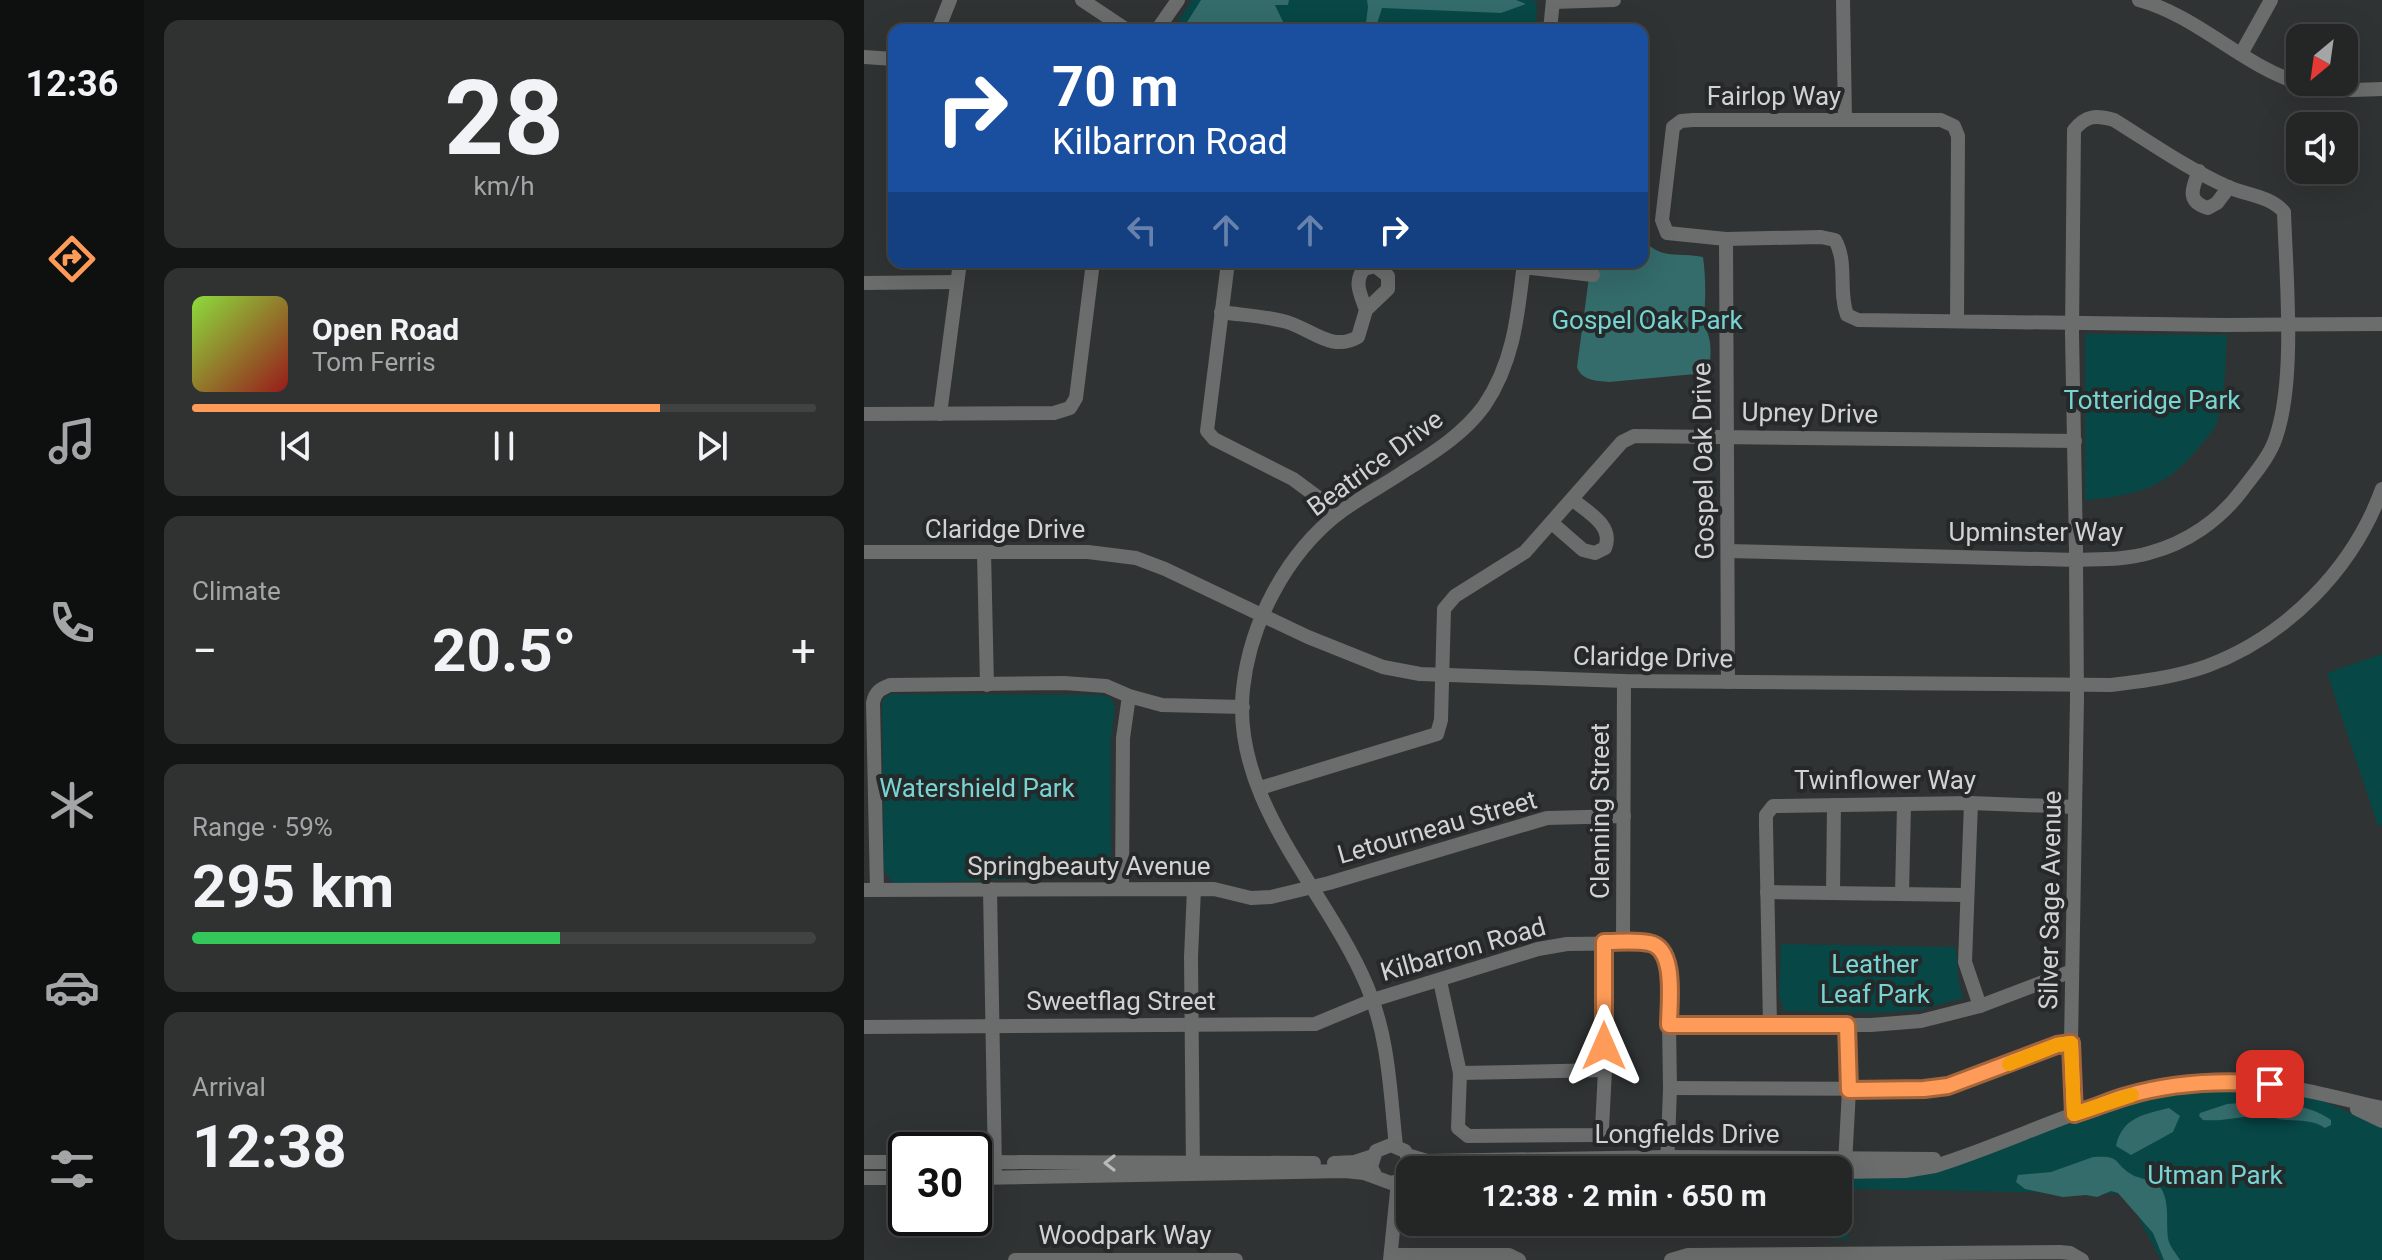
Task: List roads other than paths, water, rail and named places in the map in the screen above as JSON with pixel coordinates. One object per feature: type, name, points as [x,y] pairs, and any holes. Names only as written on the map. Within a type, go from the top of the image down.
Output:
[{"type":"street","points":[[940,24],[950,0]]},
{"type":"street","points":[[1082,0],[1118,24]]},
{"type":"street","points":[[1161,24],[1178,0]]},
{"type":"street","points":[[1551,24],[1553,1],[1614,0]]},
{"type":"street","points":[[1843,0],[1845,120]]},
{"type":"street","points":[[2139,0],[2171,13],[2241,54],[2303,84],[2324,89],[2382,89]]},
{"type":"street","points":[[2241,54],[2271,0]]},
{"type":"street","points":[[864,57],[888,59]]},
{"type":"street","name":"Silver Sage Avenue","points":[[2074,1114],[2071,1043],[2076,686],[2072,323],[2074,130],[2082,120],[2100,117],[2114,120],[2199,171]]},
{"type":"street","name":"Fairlop Way","points":[[1957,321],[1958,136],[1954,126],[1941,120],[1693,120],[1681,121],[1673,127],[1662,220],[1667,233],[1726,239],[1821,237],[1835,240],[1841,251],[1843,304],[1847,315],[1858,320],[2286,325],[2382,324]]},
{"type":"street","points":[[2199,171],[2229,187],[2217,203],[2208,208],[2200,206],[2191,192],[2199,171]]},
{"type":"street","name":"Upminster Way","points":[[1728,551],[2076,560],[2127,558],[2164,549],[2218,519],[2266,458],[2276,437],[2286,383],[2284,212],[2277,204],[2229,187]]},
{"type":"street","name":"Gospel Oak Drive","points":[[1726,239],[1728,682]]},
{"type":"street","points":[[940,414],[959,268]]},
{"type":"street","points":[[864,414],[1054,413],[1070,408],[1076,398],[1092,268]]},
{"type":"street","points":[[1227,268],[1206,426],[1210,435],[1293,479],[1339,513]]},
{"type":"street","name":"Beatrice Drive","points":[[1403,1156],[1391,1099],[1385,1045],[1373,1000],[1355,961],[1293,857],[1260,788],[1248,750],[1243,707],[1250,655],[1262,617],[1278,584],[1309,541],[1339,513],[1440,448],[1464,429],[1483,406],[1505,367],[1514,340],[1523,268]]},
{"type":"street","points":[[1548,268],[1593,275]]},
{"type":"street","points":[[864,283],[957,282]]},
{"type":"street","points":[[1221,312],[1281,320],[1324,340],[1341,343],[1358,337],[1366,310]]},
{"type":"street","name":"Upney Drive","points":[[1444,676],[1444,609],[1455,596],[1525,552],[1622,442],[1634,436],[2075,441]]},
{"type":"street","name":"Claridge Drive","points":[[864,552],[1088,552],[1136,558],[1262,617],[1383,667],[1420,674],[1624,681],[2111,685],[2175,676],[2207,666],[2267,635],[2292,616],[2339,568],[2360,539],[2382,489]]},
{"type":"street","points":[[1552,523],[1583,550],[1595,553],[1605,548],[1609,538],[1606,529],[1573,500]]},
{"type":"street","points":[[984,552],[987,685]]},
{"type":"street","points":[[1260,788],[1437,734],[1444,676]]},
{"type":"street","name":"Clenning Street","points":[[1623,942],[1624,681]]},
{"type":"street","points":[[871,890],[874,696],[880,689],[890,685],[1064,683],[1106,686],[1146,702],[1178,707],[1243,707]]},
{"type":"street","points":[[1122,888],[1123,738],[1129,696]]},
{"type":"street","points":[[1971,803],[1965,962],[1980,1006]]},
{"type":"street","name":"Twinflower Way","points":[[1770,1025],[1766,815],[1773,806],[1971,803],[2075,807]]},
{"type":"street","points":[[1833,892],[1834,805]]},
{"type":"street","points":[[1902,894],[1904,805]]},
{"type":"street","name":"Letourneau Street","points":[[1312,887],[1547,818],[1624,816]]},
{"type":"street","name":"Springbeauty Avenue","points":[[871,890],[1214,889],[1251,898],[1271,897],[1312,887]]},
{"type":"street","points":[[990,889],[995,1178],[1355,1162],[1377,1152]]},
{"type":"street","points":[[1193,1169],[1194,889]]},
{"type":"street","points":[[1767,892],[1967,895]]},
{"type":"street","points":[[1440,981],[1460,1073],[1458,1128],[1468,1136],[1596,1135],[1602,1128],[1605,1070],[1604,942]]},
{"type":"street","name":"Kilbarron Road","points":[[1373,1000],[1538,949],[1604,942],[1652,943],[1662,948],[1668,958],[1669,1025]]},
{"type":"street","points":[[1667,1156],[1669,1025],[1847,1025],[1921,1021],[1980,1006],[2072,971]]},
{"type":"street","name":"Sweetflag Street","points":[[864,1027],[1315,1024],[1373,1000]]},
{"type":"street","points":[[1844,1156],[1849,1090],[1847,1025]]},
{"type":"street","points":[[1670,1088],[1924,1089],[1948,1086],[2057,1045],[2071,1043]]},
{"type":"street","points":[[1460,1073],[1605,1070]]},
{"type":"street","name":"Longfields Drive","points":[[1852,1167],[1967,1156],[2074,1114],[2144,1092],[2200,1082],[2270,1084],[2382,1108]]},
{"type":"street","name":"Longfields Drive","points":[[2335,1098],[2382,1121]]},
{"type":"street","name":"Beatrice Drive","points":[[1377,1152],[1391,1099]]},
{"type":"street","name":"Longfields Drive","points":[[1377,1152],[1402,1150],[1416,1156]]},
{"type":"street","points":[[1377,1152],[1371,1167],[1378,1179],[1392,1235],[1391,1257],[1509,1255],[1519,1260]]},
{"type":"street","points":[[864,1162],[888,1162]]},
{"type":"street","points":[[995,1162],[1345,1171],[1364,1173],[1378,1179],[1396,1177]]},
{"type":"street","points":[[864,1178],[888,1178]]},
{"type":"street","name":"Beatrice Drive","points":[[1392,1235],[1396,1217]]},
{"type":"street","points":[[1671,1260],[1688,1255],[1800,1257],[2060,1252],[2070,1253],[2082,1260]]},
{"type":"street","name":"Woodpark Way","points":[[1015,1260],[1236,1260]]},
{"type":"park label","name":"Gospel Oak Park","points":[[1647,320]]},
{"type":"park label","name":"Totteridge Park","points":[[2152,400]]},
{"type":"park label","name":"Watershield Park","points":[[977,788]]},
{"type":"park label","name":"Leather Leaf Park","points":[[1875,979]]},
{"type":"park label","name":"Utman Park","points":[[2215,1175]]}]
